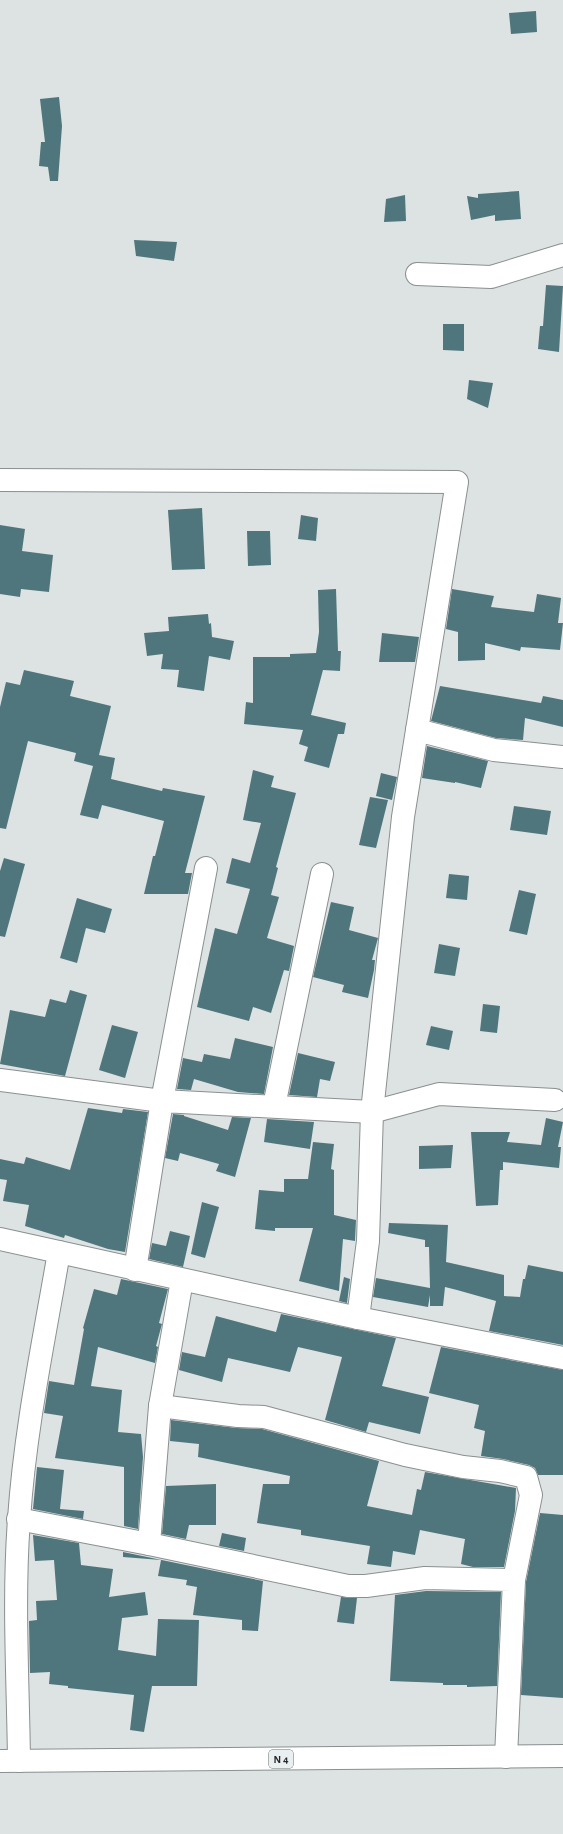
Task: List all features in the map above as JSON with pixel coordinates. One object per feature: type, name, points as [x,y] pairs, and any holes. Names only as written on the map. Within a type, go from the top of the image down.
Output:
[{"type":"main road","points":[[417,274],[491,276],[563,256]]},
{"type":"main road","points":[[0,480],[457,482],[402,825],[372,1112],[368,1241],[358,1318]]},
{"type":"main road","points":[[417,730],[494,750],[563,757]]},
{"type":"main road","points":[[135,1270],[162,1101],[206,868]]},
{"type":"main road","points":[[274,1106],[322,874]]},
{"type":"main road","points":[[0,1080],[162,1101],[372,1112],[439,1094],[555,1100]]},
{"type":"main road","points":[[0,1239],[358,1318],[563,1358]]},
{"type":"main road","points":[[10,1761],[18,1519],[26,1454],[59,1252]]},
{"type":"main road","points":[[149,1544],[160,1406],[182,1280]]},
{"type":"main road","points":[[160,1406],[238,1416],[264,1417],[405,1455],[463,1467],[500,1471],[526,1477],[531,1495],[514,1580],[506,1757]]},
{"type":"main road","points":[[18,1519],[149,1544],[348,1586],[366,1586],[425,1578],[514,1580]]},
{"type":"main road","name":"N 4","points":[[10,1761],[563,1756]]},
{"type":"building","points":[[536,11],[537,32],[511,34],[509,13]]},
{"type":"building","points":[[59,97],[62,126],[58,181],[50,181],[48,167],[39,166],[41,142],[45,142],[40,99]]},
{"type":"building","points":[[519,191],[521,219],[495,221],[495,215],[471,220],[467,196],[478,198],[478,194]]},
{"type":"building","points":[[405,195],[406,221],[384,222],[386,199]]},
{"type":"building","points":[[134,240],[177,242],[174,261],[136,256]]},
{"type":"building","points":[[546,285],[563,286],[559,352],[538,349],[540,326],[543,326]]},
{"type":"building","points":[[443,324],[464,324],[464,351],[443,350]]},
{"type":"building","points":[[469,380],[493,383],[488,408],[467,399]]},
{"type":"building","points":[[202,508],[205,569],[172,570],[168,510]]},
{"type":"building","points":[[301,515],[318,518],[316,541],[298,539]]},
{"type":"building","points":[[0,525],[25,529],[22,551],[53,555],[49,592],[21,589],[20,597],[0,594]]},
{"type":"building","points":[[247,531],[270,531],[271,565],[248,566]]},
{"type":"building","points":[[336,589],[338,651],[341,651],[340,671],[323,670],[311,715],[346,723],[344,734],[338,734],[329,768],[304,761],[308,747],[299,744],[303,730],[244,724],[246,702],[253,703],[253,657],[290,657],[290,654],[316,653],[319,632],[318,590]]},
{"type":"building","points":[[452,589],[494,596],[491,607],[534,612],[537,594],[561,598],[558,623],[563,623],[560,650],[521,647],[520,651],[485,643],[485,660],[458,661],[458,632],[446,629]]},
{"type":"building","points":[[208,614],[209,624],[211,623],[212,637],[234,641],[230,660],[209,656],[204,691],[177,687],[179,670],[161,669],[163,654],[147,656],[144,633],[169,631],[168,617]]},
{"type":"building","points":[[382,633],[419,637],[415,662],[379,662]]},
{"type":"building","points":[[24,670],[74,681],[70,696],[111,706],[99,755],[115,758],[111,779],[162,791],[163,788],[205,796],[185,873],[192,873],[188,894],[144,894],[153,856],[155,856],[164,821],[102,805],[98,819],[80,815],[93,766],[74,761],[76,753],[28,741],[6,829],[0,828],[0,707],[6,682],[20,685]]},
{"type":"building","points":[[440,686],[541,703],[543,696],[563,700],[563,727],[525,718],[523,740],[496,738],[431,721]]},
{"type":"building","points":[[427,746],[488,761],[481,788],[455,782],[422,778]]},
{"type":"building","points":[[253,770],[274,776],[271,787],[296,793],[276,867],[278,868],[271,895],[279,897],[267,938],[294,946],[289,971],[284,970],[271,1013],[253,1007],[249,1021],[197,1007],[215,928],[237,934],[250,889],[226,883],[232,858],[250,863],[261,823],[243,820]]},
{"type":"building","points":[[381,773],[397,777],[392,800],[376,796]]},
{"type":"building","points":[[370,797],[388,800],[376,848],[359,845]]},
{"type":"building","points":[[514,806],[551,811],[547,835],[510,830]]},
{"type":"building","points":[[4,858],[25,864],[5,937],[0,936],[0,871]]},
{"type":"building","points":[[449,874],[469,876],[467,900],[446,898]]},
{"type":"building","points":[[519,890],[536,894],[527,935],[509,931]]},
{"type":"building","points":[[77,898],[112,909],[105,933],[86,928],[77,963],[60,958]]},
{"type":"building","points":[[331,902],[354,907],[349,930],[378,938],[372,960],[375,960],[374,970],[368,998],[342,992],[344,985],[313,977]]},
{"type":"building","points":[[439,944],[460,948],[455,976],[434,973]]},
{"type":"building","points":[[70,990],[87,995],[65,1076],[0,1064],[10,1010],[45,1017],[50,999],[66,1003]]},
{"type":"building","points":[[483,1004],[500,1006],[497,1033],[480,1031]]},
{"type":"building","points":[[112,1025],[138,1032],[125,1078],[99,1070]]},
{"type":"building","points":[[431,1026],[453,1031],[449,1050],[426,1045]]},
{"type":"building","points":[[235,1038],[273,1047],[264,1094],[238,1092],[194,1079],[191,1090],[177,1089],[183,1058],[202,1062],[204,1054],[230,1059]]},
{"type":"building","points":[[298,1053],[335,1062],[330,1081],[320,1079],[317,1097],[289,1095]]},
{"type":"building","points":[[88,1108],[122,1113],[123,1109],[148,1112],[125,1252],[108,1249],[65,1235],[64,1238],[25,1226],[29,1205],[3,1201],[7,1180],[0,1179],[0,1159],[24,1164],[26,1157],[70,1170]]},
{"type":"building","points":[[173,1114],[184,1115],[228,1130],[232,1117],[251,1118],[235,1177],[216,1171],[219,1164],[180,1153],[178,1161],[165,1158]]},
{"type":"building","points":[[546,1118],[563,1122],[558,1147],[561,1147],[559,1168],[503,1162],[503,1170],[500,1170],[498,1205],[476,1206],[471,1132],[510,1132],[507,1142],[541,1145]]},
{"type":"building","points":[[267,1119],[314,1122],[310,1149],[264,1142]]},
{"type":"building","points":[[313,1142],[334,1144],[331,1169],[334,1170],[334,1215],[356,1220],[355,1241],[343,1239],[339,1291],[299,1281],[313,1228],[275,1228],[275,1231],[255,1229],[259,1190],[284,1192],[284,1179],[308,1179]]},
{"type":"building","points":[[453,1145],[451,1168],[419,1169],[419,1146]]},
{"type":"building","points":[[202,1202],[219,1207],[205,1258],[191,1254]]},
{"type":"building","points":[[389,1223],[448,1225],[446,1262],[504,1275],[504,1296],[520,1297],[523,1279],[525,1279],[528,1265],[563,1272],[563,1345],[489,1331],[496,1301],[457,1290],[445,1287],[443,1306],[430,1306],[430,1295],[428,1307],[373,1297],[376,1278],[430,1288],[429,1247],[425,1247],[425,1240],[388,1233]]},
{"type":"building","points":[[170,1231],[190,1236],[183,1267],[149,1259],[152,1243],[166,1246]]},
{"type":"building","points":[[344,1277],[350,1279],[347,1303],[339,1301]]},
{"type":"building","points":[[121,1279],[168,1289],[159,1323],[162,1324],[156,1346],[158,1347],[155,1363],[98,1347],[91,1386],[122,1390],[118,1432],[141,1434],[143,1457],[138,1529],[124,1526],[124,1467],[55,1458],[63,1416],[44,1413],[49,1381],[74,1385],[83,1328],[94,1289],[117,1295]]},
{"type":"building","points":[[281,1314],[396,1338],[382,1386],[429,1397],[420,1434],[369,1422],[366,1432],[325,1420],[342,1357],[298,1347],[290,1372],[228,1358],[222,1382],[179,1370],[182,1352],[205,1357],[216,1316],[276,1332]]},
{"type":"building","points":[[441,1347],[563,1370],[563,1475],[538,1475],[535,1468],[529,1465],[481,1456],[485,1431],[474,1428],[479,1405],[429,1393]]},
{"type":"building","points":[[171,1420],[236,1428],[262,1429],[379,1461],[367,1506],[412,1515],[417,1489],[421,1490],[425,1472],[516,1488],[515,1511],[504,1567],[473,1567],[461,1564],[465,1539],[420,1530],[415,1555],[393,1551],[391,1567],[367,1564],[370,1546],[301,1535],[301,1530],[257,1523],[263,1484],[289,1484],[290,1476],[198,1457],[199,1444],[170,1441]]},
{"type":"building","points":[[37,1467],[64,1470],[60,1509],[84,1511],[83,1519],[33,1509]]},
{"type":"building","points":[[216,1484],[216,1525],[189,1525],[186,1539],[162,1534],[166,1486]]},
{"type":"building","points":[[540,1513],[563,1515],[563,1698],[521,1695],[526,1582]]},
{"type":"building","points":[[222,1533],[246,1538],[244,1551],[219,1546]]},
{"type":"building","points":[[33,1535],[79,1543],[81,1565],[113,1569],[109,1597],[145,1592],[148,1615],[122,1618],[118,1650],[156,1656],[158,1619],[199,1620],[197,1686],[152,1686],[144,1732],[130,1730],[134,1695],[68,1688],[68,1686],[49,1684],[50,1672],[30,1673],[29,1621],[37,1620],[36,1601],[57,1600],[54,1560],[35,1561]]},
{"type":"building","points":[[123,1552],[263,1581],[258,1631],[242,1630],[242,1620],[193,1615],[197,1587],[186,1585],[187,1580],[158,1576],[161,1560],[123,1557]]},
{"type":"building","points":[[426,1591],[501,1592],[497,1686],[467,1687],[467,1685],[443,1685],[443,1683],[390,1681],[395,1595]]},
{"type":"building","points":[[341,1597],[357,1598],[354,1624],[337,1622]]}]
